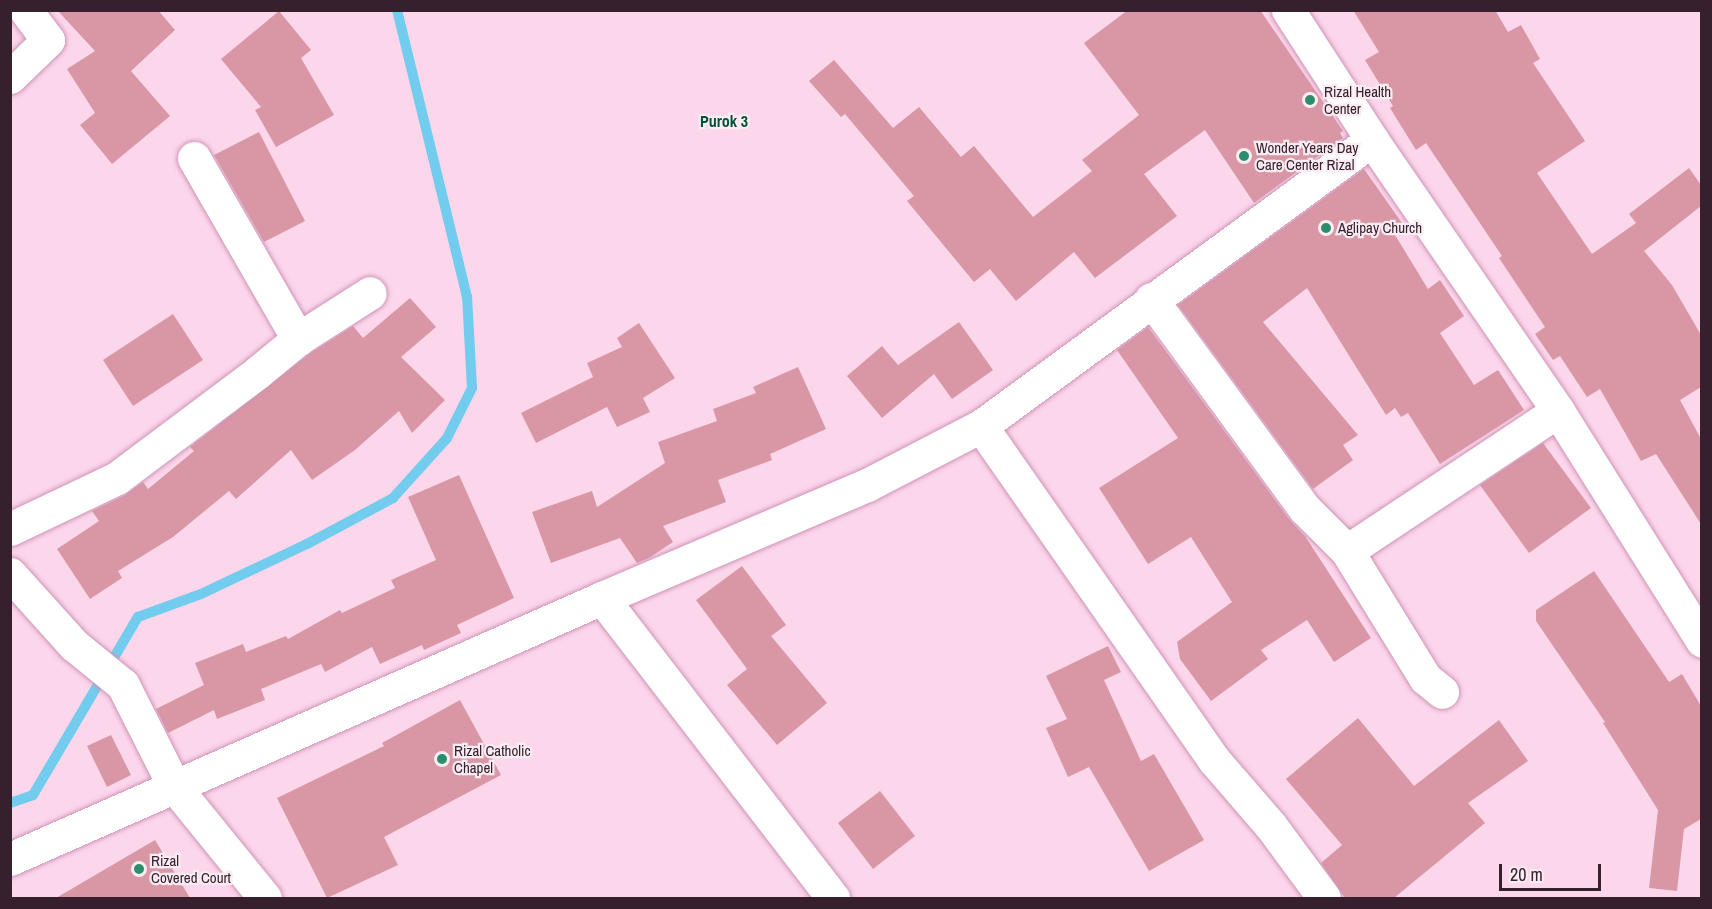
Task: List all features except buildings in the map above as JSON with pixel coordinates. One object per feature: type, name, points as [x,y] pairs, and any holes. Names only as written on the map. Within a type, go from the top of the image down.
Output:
[{"type":"street","points":[[10,77],[48,40],[25,10]]},
{"type":"street","points":[[1288,10],[1372,140],[1557,411],[1701,641]]},
{"type":"street","points":[[10,859],[602,598],[867,485],[981,426],[1151,299],[1372,140]]},
{"type":"street","points":[[194,158],[298,339]]},
{"type":"street","points":[[10,529],[117,478],[258,372],[298,339],[370,293]]},
{"type":"street","points":[[1151,299],[1304,508],[1347,551],[1425,678],[1442,692]]},
{"type":"street","points":[[1347,551],[1557,411]]},
{"type":"street","points":[[981,426],[1214,760],[1271,826],[1324,898]]},
{"type":"street","points":[[10,574],[74,645],[123,684],[174,786],[265,898]]},
{"type":"street","points":[[602,598],[833,898]]},
{"type":"waterway","points":[[10,803],[33,795],[138,617],[201,594],[307,544],[393,498],[447,438],[472,388],[467,297],[397,10]]},
{"type":"place","name":"Rizal Health Center","points":[[1310,100]]},
{"type":"place","name":"Wonder Years Day Care Center Rizal","points":[[1244,156]]},
{"type":"place","name":"Aglipay Church","points":[[1326,228]]},
{"type":"place","name":"Rizal Catholic Chapel","points":[[442,759]]},
{"type":"place","name":"Rizal Covered Court","points":[[139,869]]},
{"type":"district","name":"Purok 3","points":[[724,121]]}]
